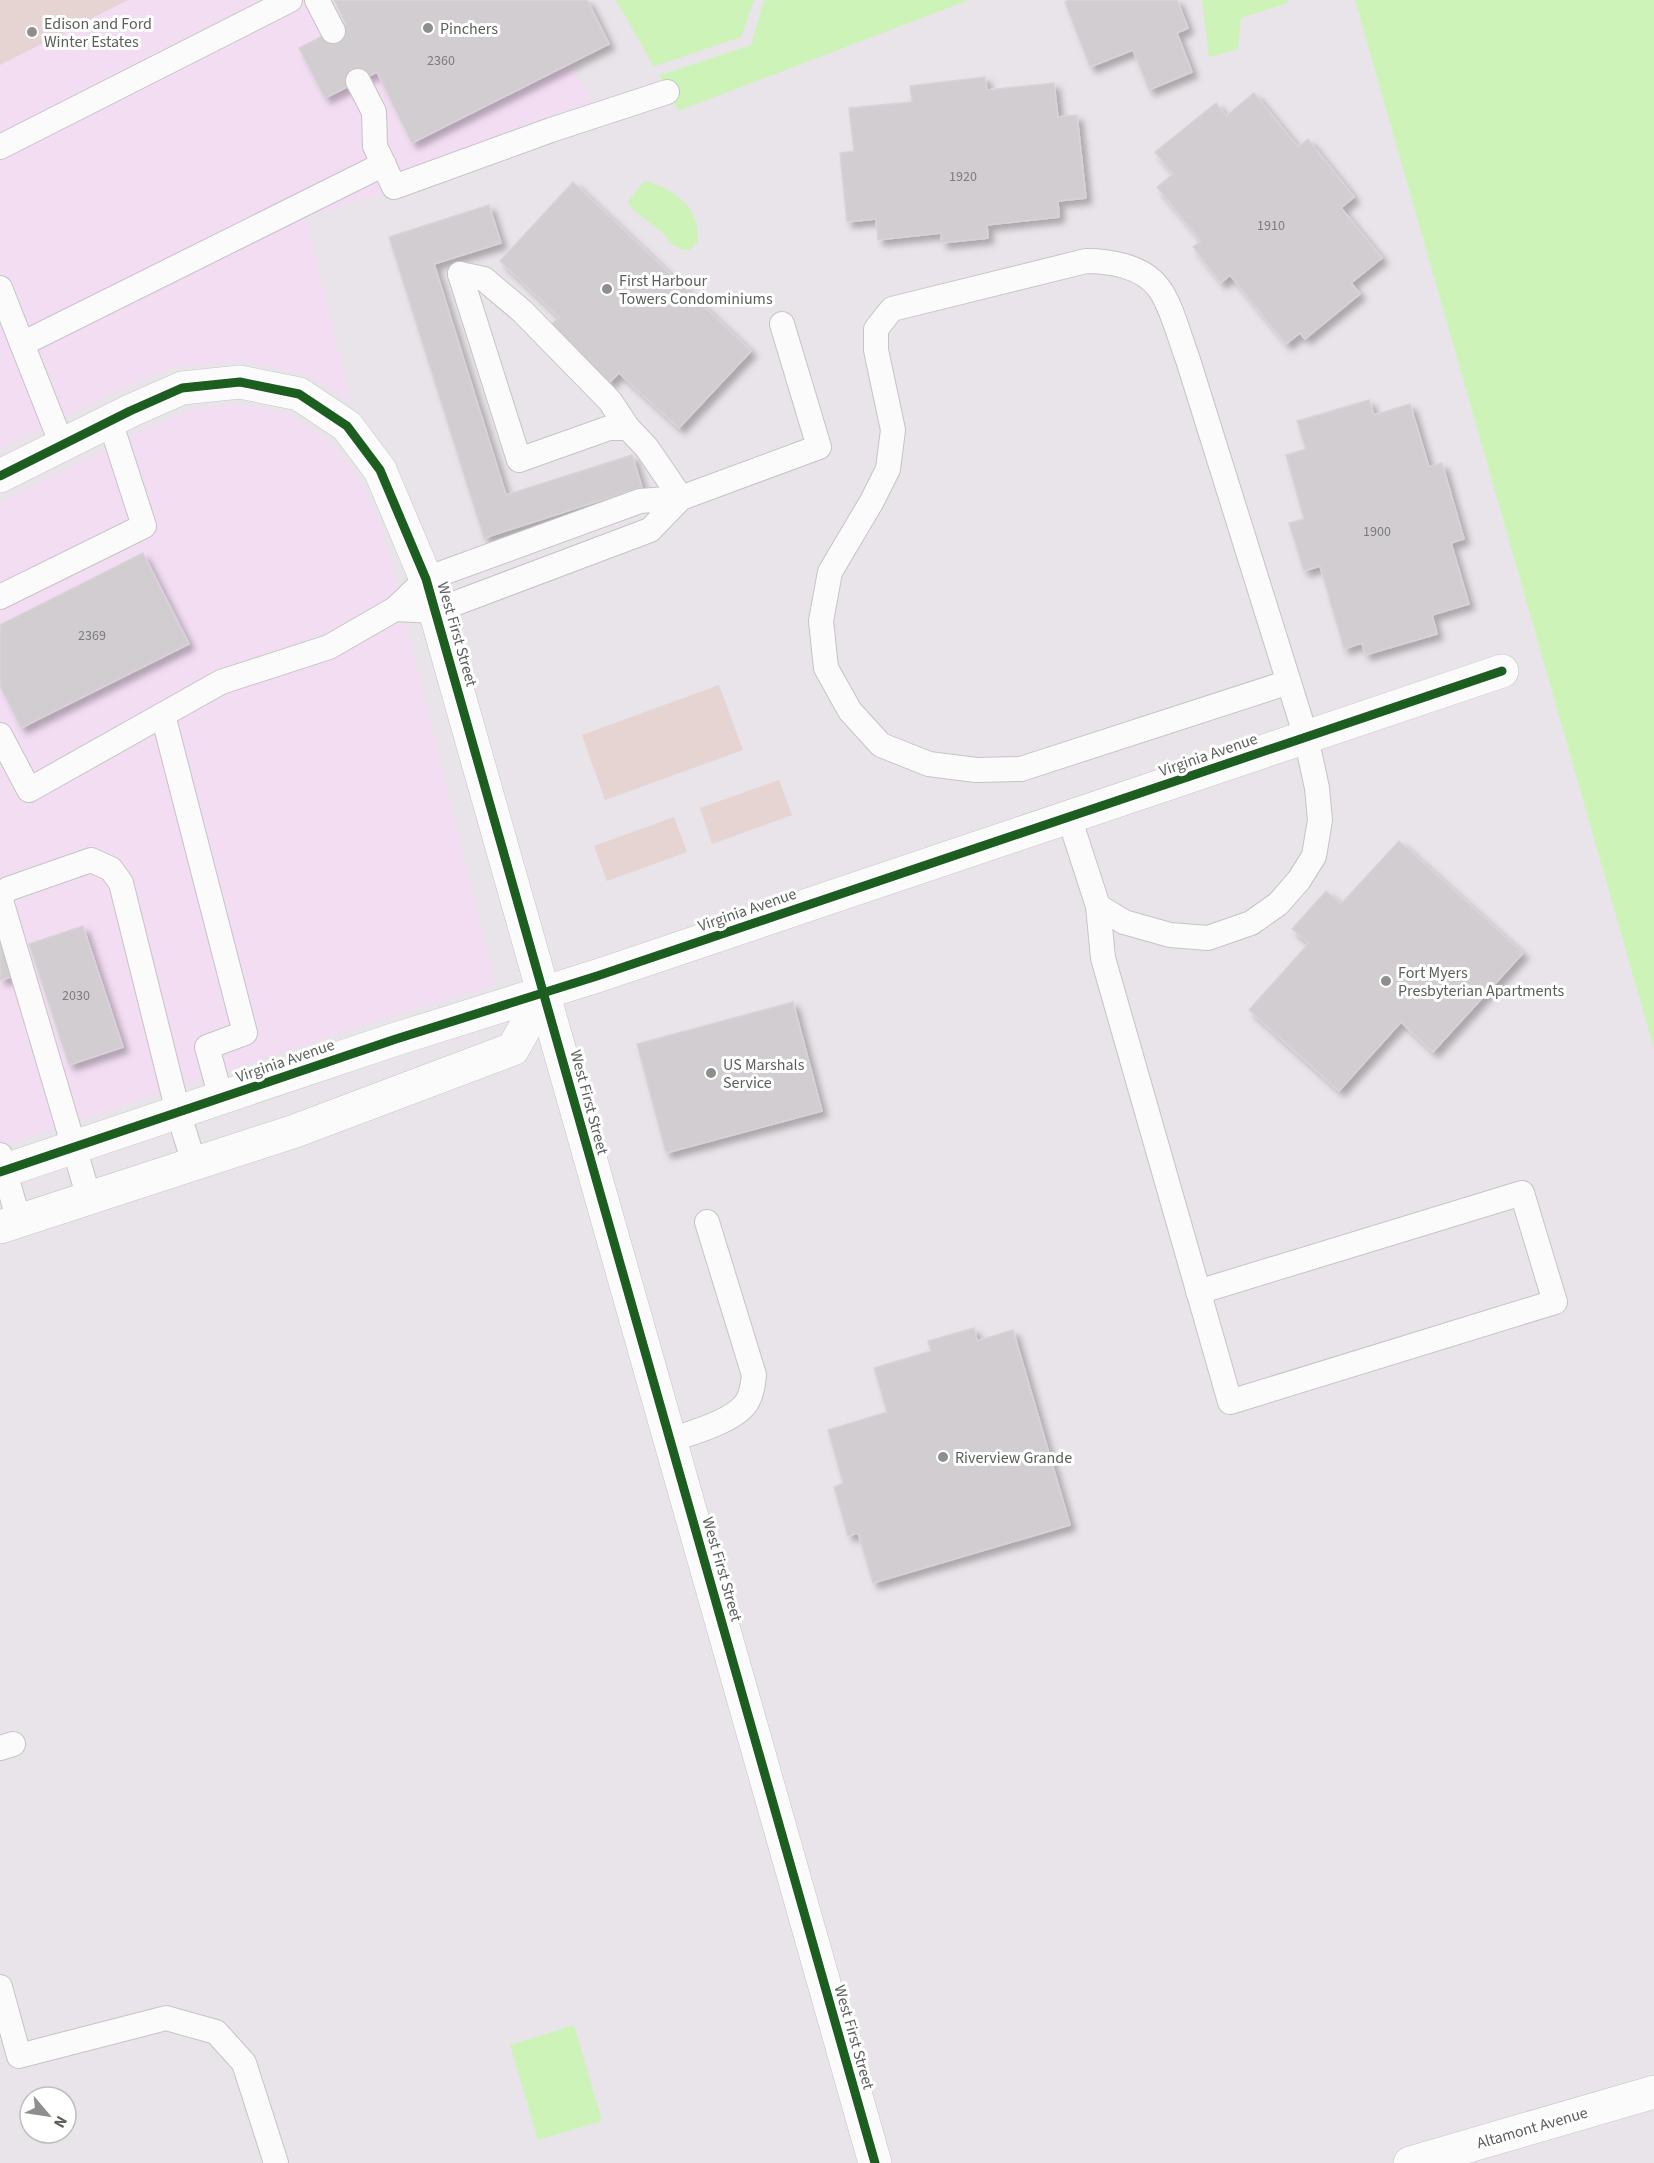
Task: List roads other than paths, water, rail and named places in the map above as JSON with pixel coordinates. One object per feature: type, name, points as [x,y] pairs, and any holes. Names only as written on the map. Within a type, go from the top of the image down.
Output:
[{"type":"street","name":"West First Street","points":[[0,476],[182,388],[240,382],[299,394],[347,426],[380,470],[426,579],[875,2163]]},
{"type":"street","name":"Virginia Avenue","points":[[2,1166],[76,1146],[396,1039],[544,993],[1502,671]]},
{"type":"street","points":[[10,1224],[295,1131],[513,1049],[544,993]]},
{"type":"street","name":"Altamont Avenue","points":[[1427,2161],[1654,2092]]},
{"type":"lane","points":[[0,147],[290,0]]},
{"type":"lane","points":[[317,0],[333,31]]},
{"type":"lane","points":[[358,81],[374,112],[375,146],[394,187],[551,130],[666,92]]},
{"type":"lane","points":[[22,344],[384,164]]},
{"type":"lane","points":[[1098,906],[1124,922],[1170,935],[1208,938],[1251,923],[1278,904],[1299,880],[1314,856],[1320,820],[1317,788],[1306,737],[1188,360],[1170,310],[1158,286],[1140,272],[1109,261],[1086,261],[892,309],[876,329],[876,350],[893,430],[888,468],[872,501],[830,572],[821,621],[826,668],[850,711],[882,745],[929,764],[976,770],[1021,769],[1288,682]]},
{"type":"lane","points":[[628,428],[609,428],[519,460],[460,274],[484,279],[522,311],[610,401],[628,428],[647,448],[681,498]]},
{"type":"lane","points":[[0,288],[62,445]]},
{"type":"lane","points":[[0,735],[29,790],[221,682],[329,647],[395,609],[426,579],[640,501],[681,498],[819,447],[782,324]]},
{"type":"lane","points":[[0,597],[144,526],[110,421]]},
{"type":"lane","points":[[395,609],[435,611],[650,530],[681,498]]},
{"type":"lane","points":[[163,715],[245,1033],[207,1047],[221,1098]]},
{"type":"lane","points":[[1069,817],[1098,906],[1103,958],[1198,1292],[1230,1402],[1555,1302],[1522,1193],[1198,1292]]},
{"type":"lane","points":[[90,1198],[0,897],[8,889],[91,860],[111,869],[121,883],[178,1112],[194,1163]]},
{"type":"lane","points":[[2,1166],[10,1224]]},
{"type":"lane","points":[[671,1440],[712,1426],[746,1403],[752,1389],[754,1375],[707,1222]]},
{"type":"lane","points":[[0,1986],[19,2056],[166,2018],[216,2031],[244,2063],[276,2163]]},
{"type":"place","name":"Pinchers","points":[[428,28]]},
{"type":"place","name":"Edison and Ford Winter Estates","points":[[32,32]]},
{"type":"place","name":"First Harbour Towers Condominiums","points":[[607,289]]},
{"type":"place","name":"Fort Myers Presbyterian Apartments","points":[[1386,981]]},
{"type":"place","name":"US Marshals Service","points":[[711,1073]]},
{"type":"place","name":"Riverview Grande","points":[[943,1457]]}]
